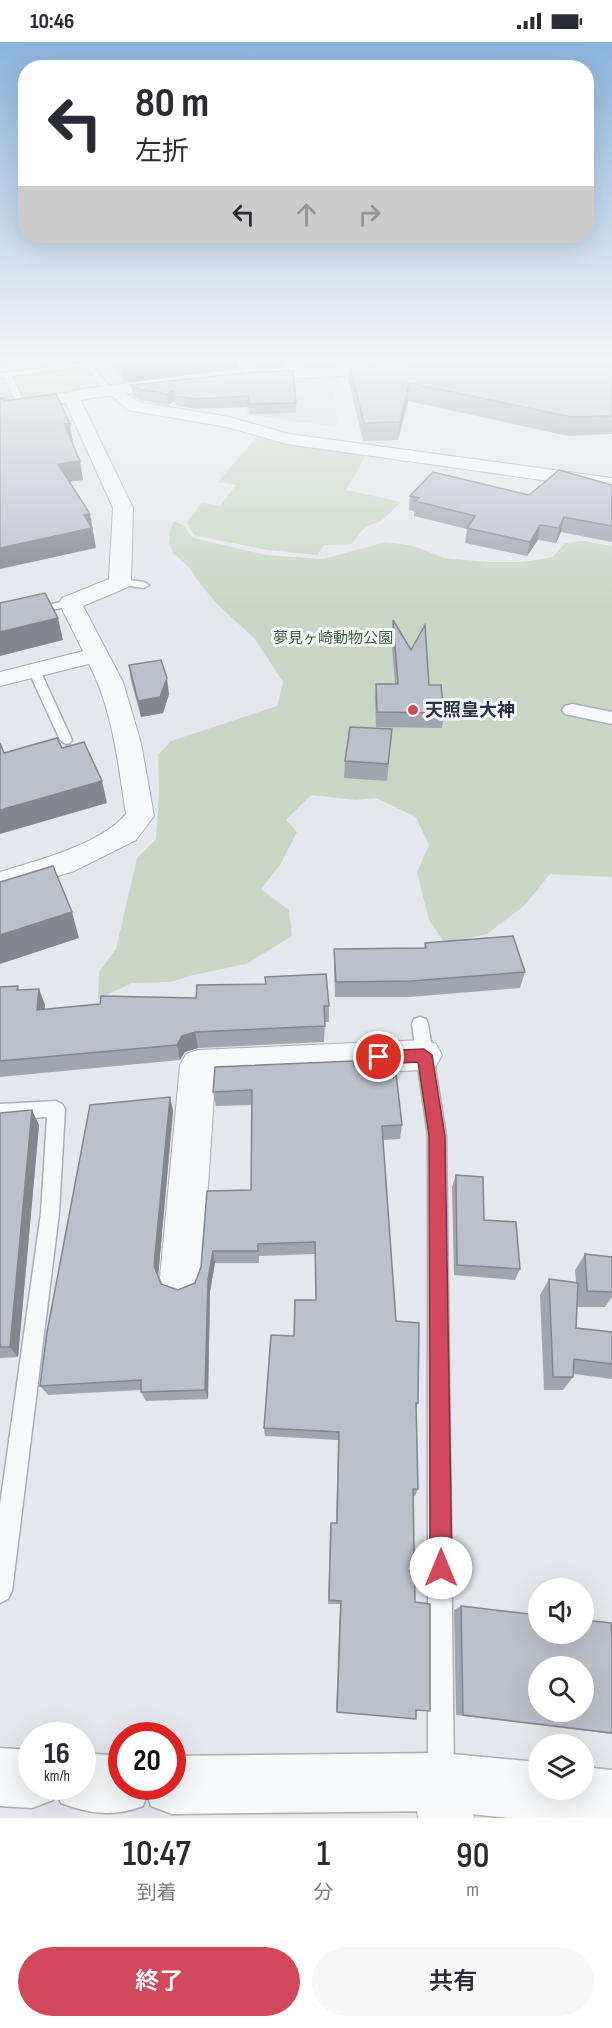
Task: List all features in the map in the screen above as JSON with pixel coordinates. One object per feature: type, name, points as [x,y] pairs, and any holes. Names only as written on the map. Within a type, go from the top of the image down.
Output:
[{"type":"street","points":[[0,883],[64,863],[126,833],[140,816],[122,723],[111,682],[70,603],[120,582],[123,508],[92,441]]},
{"type":"street","points":[[300,441],[612,484]]},
{"type":"street","points":[[0,679],[95,655]]},
{"type":"street","points":[[572,710],[612,718]]},
{"type":"street","points":[[181,1278],[198,1065],[422,1040]]},
{"type":"street","points":[[0,1777],[18,1778]]},
{"type":"street","points":[[186,1786],[444,1800],[612,1799]]},
{"type":"lane","points":[[120,582],[144,585]]},
{"type":"lane","points":[[0,619],[70,603]]},
{"type":"lane","points":[[34,670],[66,740]]},
{"type":"lane","points":[[422,1040],[437,1136],[444,1800]]},
{"type":"lane","points":[[0,1112],[56,1109],[50,1213],[0,1591]]},
{"type":"green space","points":[[253,441],[276,441],[367,454],[346,490],[401,502],[381,521],[365,527],[351,544],[324,545],[317,555],[267,550],[194,535],[187,522],[202,503],[220,506],[236,485],[218,482]]},
{"type":"green space","name":"夢見ヶ崎動物公園","points":[[174,521],[183,525],[193,538],[266,555],[323,559],[386,542],[414,546],[444,558],[489,562],[523,562],[553,557],[565,543],[584,541],[612,546],[612,877],[550,874],[524,906],[487,934],[445,943],[429,920],[417,872],[429,845],[416,817],[376,798],[356,800],[311,795],[286,820],[297,832],[280,865],[261,889],[289,910],[292,936],[246,964],[170,982],[132,983],[98,999],[99,972],[116,949],[137,858],[156,839],[159,790],[158,755],[171,741],[277,706],[283,682],[255,639],[216,603],[190,568],[174,554],[169,543]]},
{"type":"building","points":[[0,441],[71,441],[80,461],[58,464],[90,514],[84,515],[92,528],[0,548]]},
{"type":"building","points":[[559,470],[612,485],[612,526],[564,517],[559,528],[540,525],[530,542],[467,528],[475,516],[415,501],[419,498],[410,496],[433,472],[529,495]]},
{"type":"building","points":[[45,593],[58,618],[0,632],[0,603]]},
{"type":"building","points":[[393,620],[411,650],[425,625],[429,685],[441,685],[444,713],[377,712],[376,684],[398,684]]},
{"type":"building","points":[[161,660],[167,678],[160,697],[138,701],[129,665]]},
{"type":"building","points":[[350,727],[392,729],[388,764],[345,761]]},
{"type":"building","points":[[57,738],[62,748],[84,742],[102,781],[0,810],[0,743],[4,753]]},
{"type":"building","points":[[53,866],[72,912],[0,935],[0,882]]},
{"type":"building","points":[[513,936],[525,972],[411,981],[336,982],[334,949],[426,948],[425,943]]},
{"type":"building","points":[[326,974],[329,1006],[324,1006],[325,1026],[195,1032],[182,1036],[177,1045],[0,1061],[0,987],[18,986],[17,990],[39,989],[37,1010],[100,1004],[101,996],[196,998],[197,985],[266,984],[265,977]]},
{"type":"building","points":[[353,1061],[354,1066],[395,1065],[402,1125],[382,1126],[396,1321],[419,1323],[418,1403],[416,1403],[418,1489],[413,1489],[415,1602],[430,1604],[430,1711],[416,1710],[416,1719],[337,1712],[341,1601],[329,1600],[331,1523],[337,1523],[339,1432],[264,1428],[271,1335],[294,1336],[295,1300],[316,1300],[315,1242],[258,1244],[258,1251],[213,1251],[208,1280],[205,1390],[141,1392],[141,1380],[40,1386],[47,1332],[90,1105],[170,1097],[154,1266],[161,1284],[178,1290],[195,1283],[201,1267],[207,1191],[251,1190],[252,1090],[213,1092],[215,1067]]},
{"type":"building","points":[[32,1110],[10,1347],[0,1347],[0,1113]]},
{"type":"building","points":[[456,1175],[483,1177],[484,1220],[516,1222],[520,1269],[457,1265]]},
{"type":"building","points":[[585,1254],[612,1257],[612,1292],[587,1291]]},
{"type":"building","points":[[549,1279],[578,1283],[576,1328],[612,1332],[612,1364],[574,1359],[573,1377],[553,1377]]},
{"type":"building","points":[[461,1606],[528,1614],[528,1644],[594,1644],[594,1621],[611,1623],[612,1733],[463,1715]]},
{"type":"place","name":"天照皇大神","points":[[413,710]]},
{"type":"route","points":[[379,1057],[424,1055],[437,1136],[441,1568]]}]
